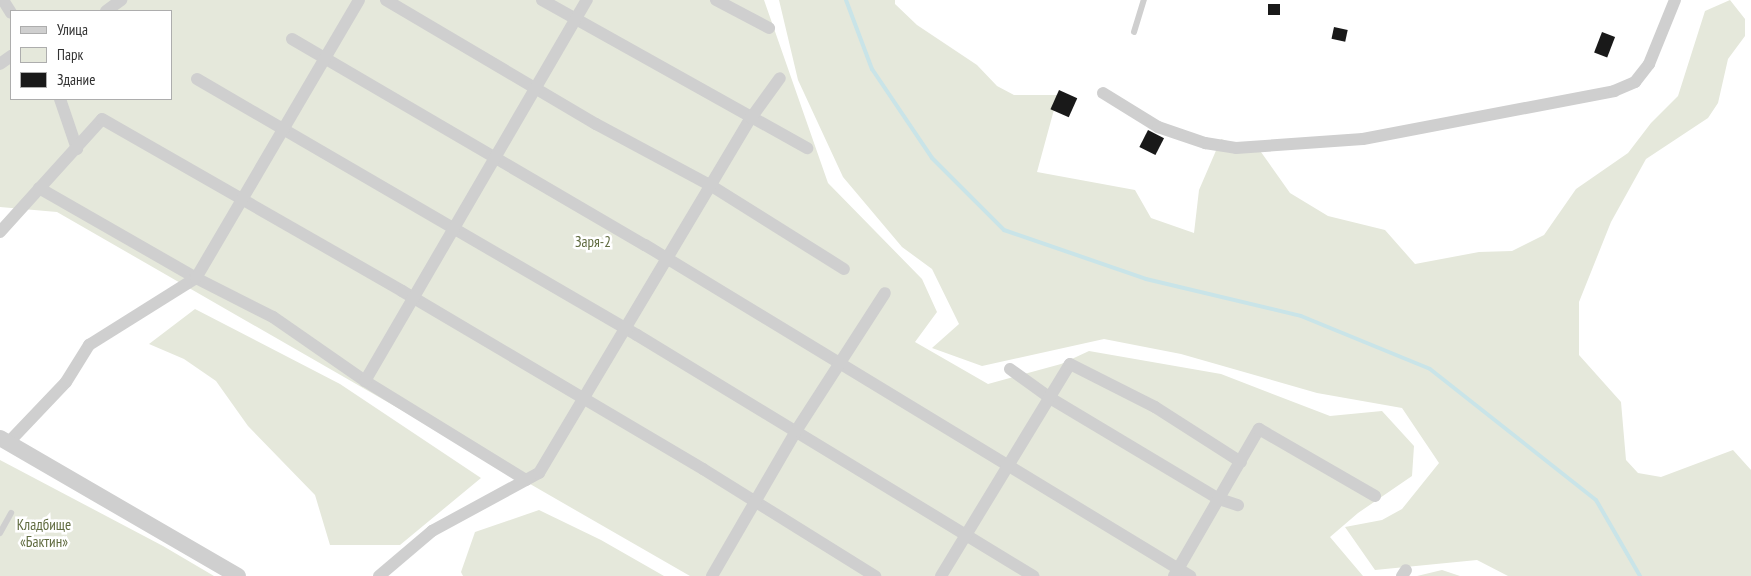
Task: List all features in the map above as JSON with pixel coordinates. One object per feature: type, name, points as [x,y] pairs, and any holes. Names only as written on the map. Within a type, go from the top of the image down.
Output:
[{"type":"street","points":[[3,0],[10,11]]},
{"type":"street","points":[[107,10],[121,0]]},
{"type":"street","points":[[238,576],[4,440],[66,382],[89,345],[196,278],[282,128],[359,0]]},
{"type":"street","points":[[386,0],[536,89],[710,185],[844,269]]},
{"type":"street","points":[[542,0],[806,148]]},
{"type":"street","points":[[365,381],[412,297],[455,229],[493,158],[536,89],[587,0]]},
{"type":"street","points":[[716,0],[768,28]]},
{"type":"street","points":[[1103,93],[1158,127],[1205,143],[1236,148],[1363,138],[1614,91],[1635,82],[1649,64],[1675,0]]},
{"type":"street","points":[[292,39],[667,258],[841,366],[1008,466],[1176,573],[1190,576]]},
{"type":"street","points":[[379,576],[432,531],[539,473],[627,328],[710,185],[751,118],[780,78]]},
{"type":"street","points":[[197,79],[627,328],[1034,576]]},
{"type":"street","points":[[60,100],[77,149]]},
{"type":"street","points":[[0,232],[77,149],[102,119],[412,297],[875,576]]},
{"type":"street","points":[[39,188],[196,278],[273,317],[365,381],[521,474],[526,480]]},
{"type":"street","points":[[712,576],[796,431],[841,366],[886,294]]},
{"type":"street","points":[[941,576],[1070,364],[1155,407],[1241,462]]},
{"type":"street","points":[[1010,369],[1050,398],[1219,499],[1238,505]]},
{"type":"street","points":[[1176,573],[1259,429],[1375,496]]},
{"type":"lane","points":[[1134,32],[1144,0]]},
{"type":"lane","points":[[0,534],[11,513]]},
{"type":"green space","name":"Заря-2","points":[[0,0],[764,0],[828,183],[922,279],[937,312],[915,342],[988,384],[1061,364],[1089,351],[1221,374],[1330,416],[1382,411],[1414,446],[1412,476],[1358,513],[1330,537],[1363,576],[690,576],[57,212],[0,207]]},
{"type":"green space","points":[[779,0],[895,0],[895,4],[917,25],[977,65],[997,86],[1014,95],[1058,95],[1037,172],[1135,190],[1151,218],[1194,233],[1199,190],[1221,139],[1261,152],[1290,193],[1328,216],[1385,230],[1415,264],[1479,252],[1512,251],[1544,235],[1576,189],[1628,153],[1651,123],[1678,96],[1705,11],[1730,0],[1745,19],[1745,36],[1728,59],[1718,103],[1708,118],[1646,159],[1611,222],[1579,302],[1579,355],[1621,402],[1626,460],[1638,473],[1661,477],[1733,450],[1751,470],[1751,576],[1508,576],[1477,560],[1375,570],[1345,527],[1382,520],[1402,509],[1439,463],[1402,408],[1317,393],[1181,354],[1104,339],[982,366],[932,348],[959,324],[932,269],[902,247],[843,177],[798,80]]},
{"type":"green space","points":[[195,309],[340,384],[481,478],[400,545],[330,545],[315,495],[248,426],[216,381],[184,359],[149,344]]},
{"type":"green space","name":"Кладбище «Бактин»","points":[[0,460],[163,546],[214,576],[0,576]]},
{"type":"green space","points":[[539,510],[601,540],[664,576],[463,576],[461,572],[475,532]]},
{"type":"green space","points":[[1442,570],[1460,576],[1417,576]]},
{"type":"building","points":[[1268,4],[1280,4],[1280,15],[1268,15]]},
{"type":"building","points":[[1334,27],[1348,30],[1345,42],[1332,39]]},
{"type":"building","points":[[1602,32],[1615,37],[1607,58],[1594,53]]},
{"type":"building","points":[[1059,90],[1077,98],[1069,117],[1050,109]]},
{"type":"building","points":[[1148,130],[1164,138],[1155,155],[1139,147]]},
{"type":"waterway","points":[[846,0],[872,69],[932,158],[1004,230],[1146,279],[1301,316],[1430,369],[1596,500],[1640,576]]}]
